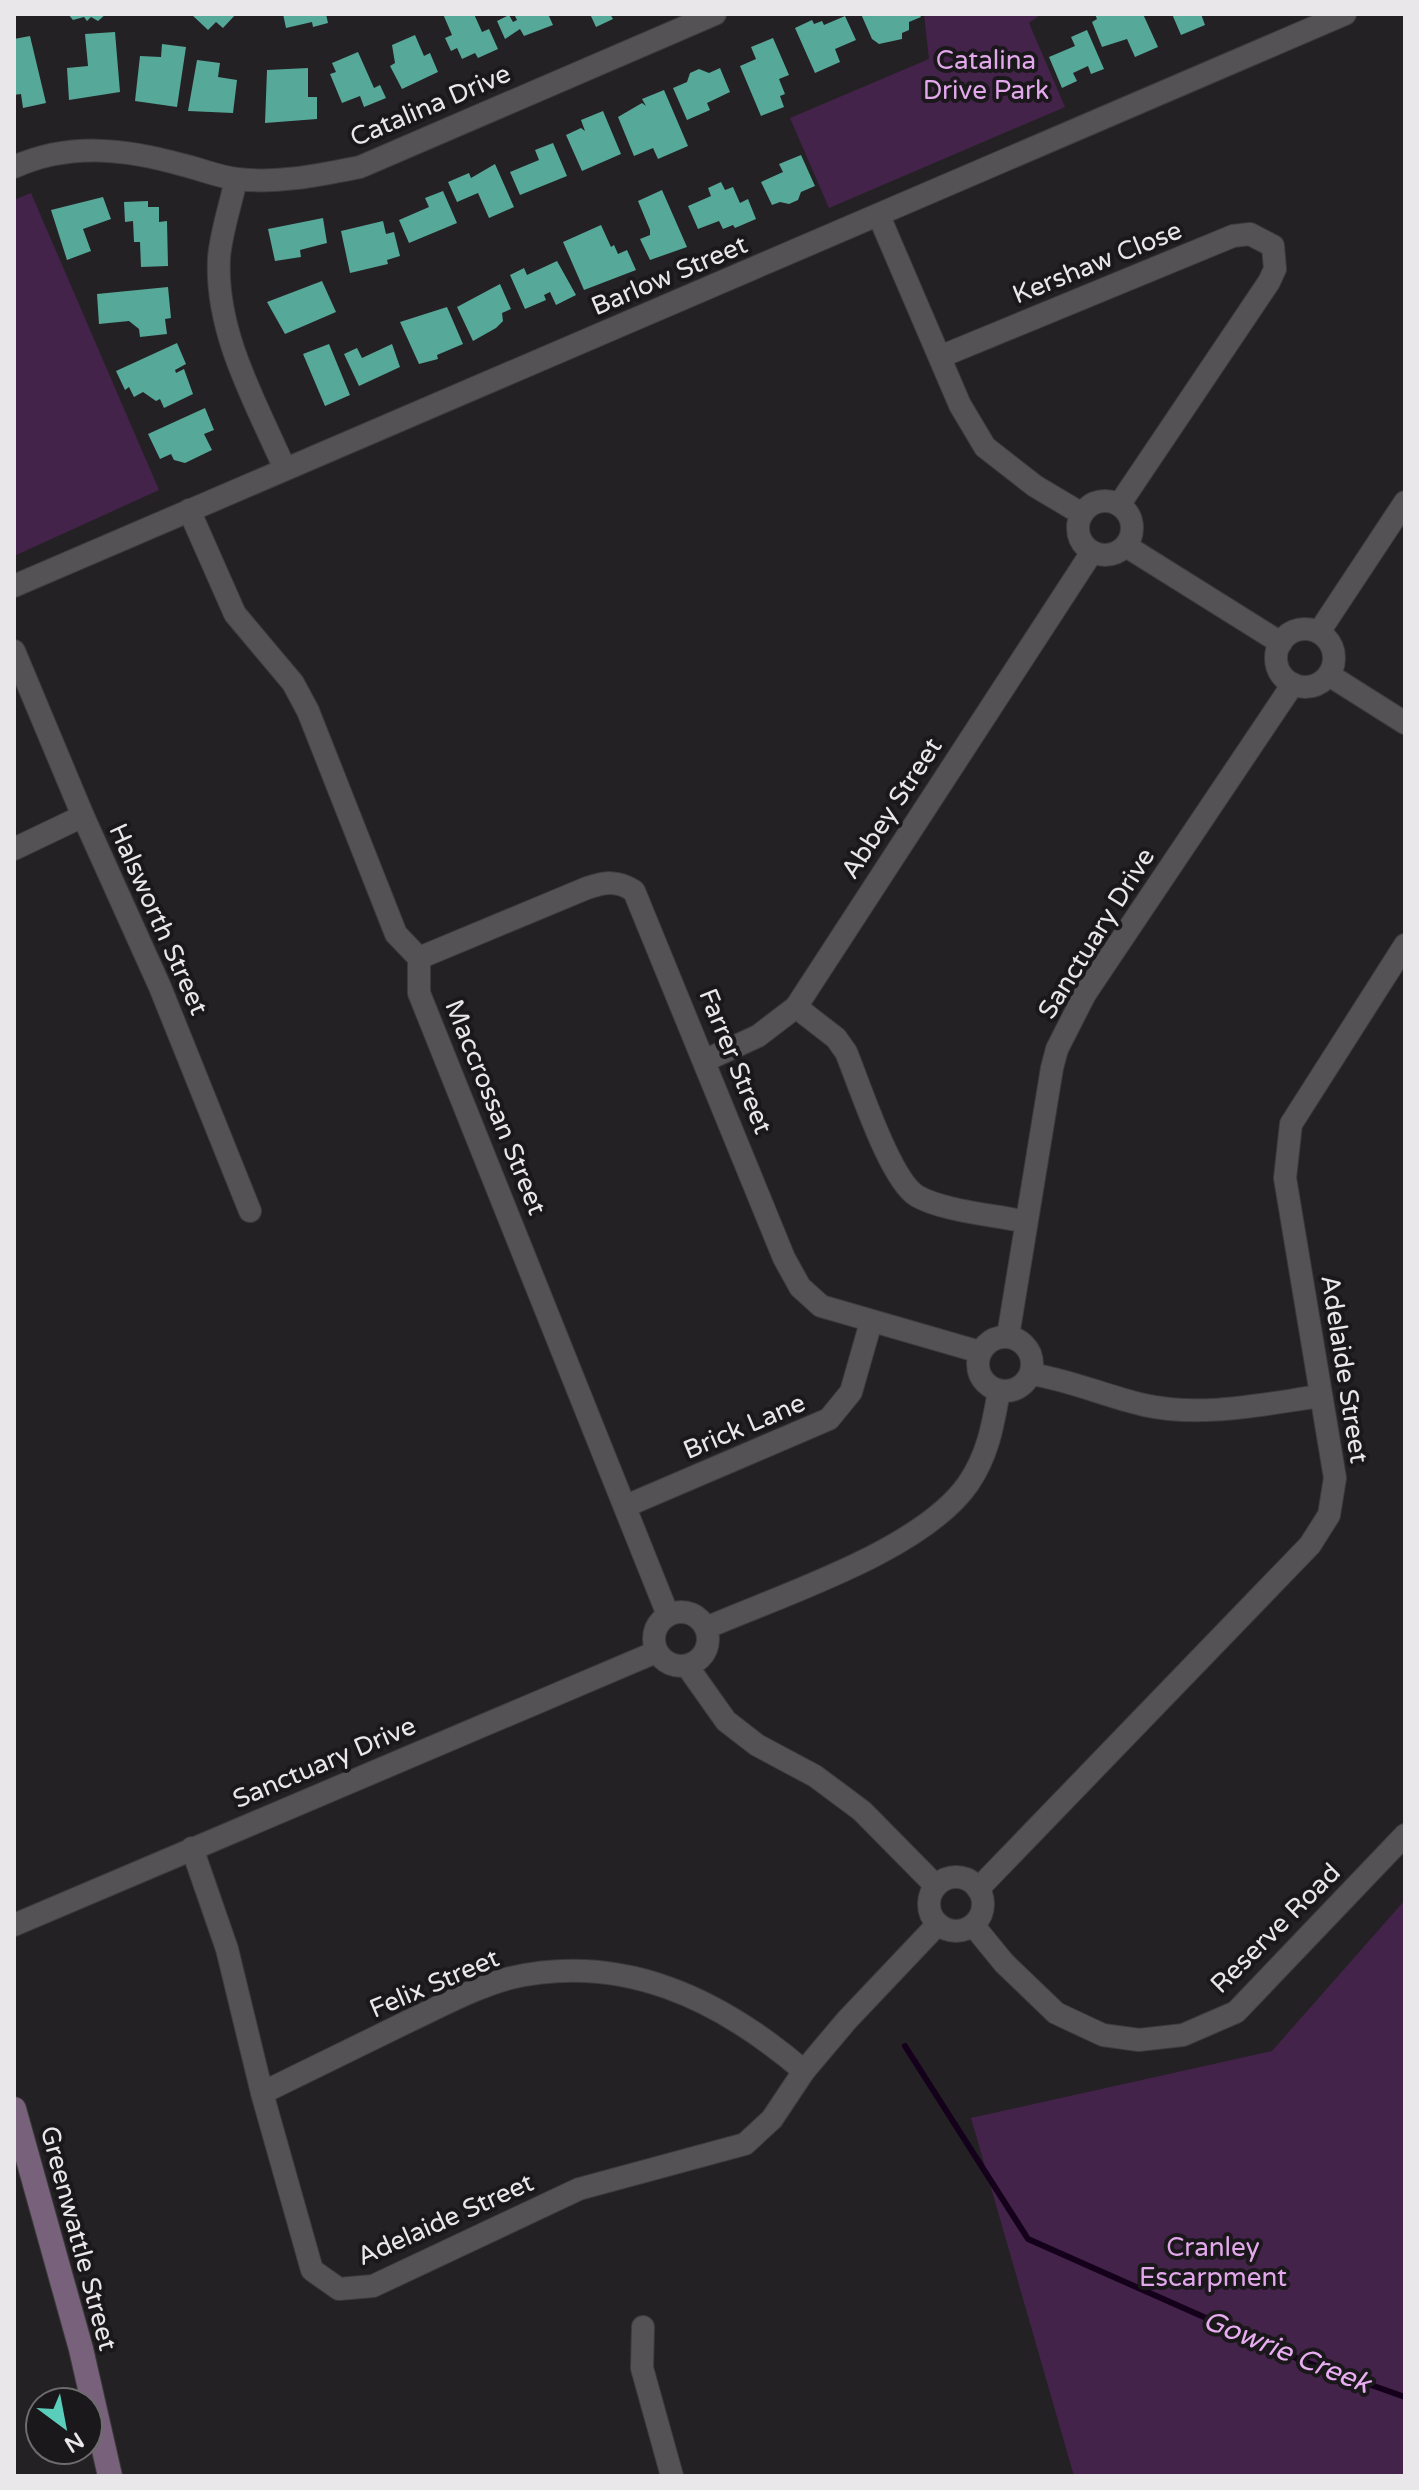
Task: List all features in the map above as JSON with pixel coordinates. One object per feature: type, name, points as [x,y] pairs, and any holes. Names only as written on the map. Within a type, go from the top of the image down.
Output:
[{"type":"main road","name":"Greenwattle Street","points":[[14,2109],[81,2349],[110,2476]]},
{"type":"street","name":"Catalina Drive","points":[[14,167],[67,150],[105,150],[153,156],[236,179],[304,178],[360,167],[715,14]]},
{"type":"street","name":"Barlow Street","points":[[14,586],[284,467],[879,216],[1345,14]]},
{"type":"street","points":[[236,179],[219,255],[220,299],[228,337],[284,467]]},
{"type":"street","points":[[879,216],[942,356],[960,405],[985,447],[1035,486],[1082,514]]},
{"type":"street","name":"Kershaw Close","points":[[942,356],[1233,236],[1250,234],[1273,246],[1275,269],[1269,282],[1119,505]]},
{"type":"street","points":[[1103,501],[1119,505],[1131,519],[1131,538],[1126,546],[1110,555],[1092,552],[1080,539],[1078,531],[1082,514],[1103,501]]},
{"type":"street","points":[[1319,632],[1405,502]]},
{"type":"street","points":[[189,510],[235,614],[293,683],[396,934],[419,958]]},
{"type":"street","points":[[1126,546],[1281,643]]},
{"type":"street","name":"Abbey Street","points":[[706,1060],[758,1036],[796,1007],[1092,552]]},
{"type":"street","points":[[1295,630],[1319,632],[1333,648],[1333,666],[1329,675],[1315,685],[1293,684],[1284,679],[1276,665],[1281,643],[1295,630]]},
{"type":"street","name":"Halsworth Street","points":[[14,651],[83,816],[160,987],[250,1211]]},
{"type":"street","points":[[1329,675],[1405,723]]},
{"type":"street","name":"Sanctuary Drive","points":[[1008,1336],[1047,1091],[1057,1049],[1068,1026],[1293,684]]},
{"type":"street","points":[[14,849],[83,816]]},
{"type":"street","name":"Farrer Street","points":[[419,958],[587,888],[609,882],[623,884],[634,891],[643,906],[792,1275],[821,1306],[980,1352]]},
{"type":"street","name":"Adelaide Street","points":[[978,1889],[1310,1545],[1329,1515],[1335,1478],[1285,1178],[1291,1124],[1405,945]]},
{"type":"street","name":"Maccrossan Street","points":[[419,958],[419,993],[668,1615]]},
{"type":"street","points":[[796,1007],[842,1044],[891,1161],[908,1189],[929,1201],[1026,1222]]},
{"type":"street","name":"Brick Lane","points":[[626,1506],[829,1419],[851,1392],[871,1322]]},
{"type":"street","points":[[1008,1336],[1017,1339],[1030,1352],[1031,1374],[1020,1387],[999,1391],[984,1381],[979,1373],[980,1352],[991,1341],[1008,1336]]},
{"type":"street","points":[[1031,1374],[1066,1379],[1145,1405],[1212,1411],[1321,1396]]},
{"type":"street","points":[[706,1628],[872,1555],[912,1534],[940,1513],[970,1482],[991,1441],[999,1391]]},
{"type":"street","points":[[690,1614],[706,1628],[708,1645],[704,1654],[687,1666],[668,1664],[656,1652],[654,1630],[668,1615],[690,1614]]},
{"type":"street","name":"Sanctuary Drive","points":[[14,1925],[656,1652]]},
{"type":"street","points":[[687,1666],[726,1721],[757,1745],[815,1776],[862,1811],[936,1886]]},
{"type":"street","name":"Reserve Road","points":[[973,1925],[1004,1963],[1056,2013],[1103,2035],[1139,2040],[1183,2035],[1236,2012],[1405,1835]]},
{"type":"street","name":"Adelaide Street","points":[[192,1848],[223,1935],[262,2093],[312,2270],[339,2289],[355,2290],[373,2286],[579,2189],[745,2144],[772,2119],[804,2071],[856,2010],[938,1924]]},
{"type":"street","points":[[958,1878],[978,1889],[983,1904],[973,1925],[952,1931],[938,1924],[930,1910],[936,1886],[958,1878]]},
{"type":"street","name":"Felix Street","points":[[262,2093],[471,1993],[508,1979],[559,1971],[606,1971],[679,1990],[731,2015],[804,2071]]},
{"type":"street","points":[[643,2327],[642,2368],[672,2476]]},
{"type":"green space","name":"Catalina Drive Park","points":[[924,14],[1041,14],[1029,23],[1065,107],[829,208],[790,118],[929,59]]},
{"type":"green space","points":[[31,193],[159,490],[14,556],[14,200]]},
{"type":"green space","name":"Cranley Escarpment","points":[[1405,1900],[1405,2476],[1074,2476],[971,2118],[1272,2051]]},
{"type":"building","points":[[68,14],[106,14],[98,21],[91,17],[87,21],[84,17],[73,20]]},
{"type":"building","points":[[191,14],[236,14],[223,28],[216,22],[208,30]]},
{"type":"building","points":[[283,14],[326,14],[328,23],[313,27],[312,22],[286,28]]},
{"type":"building","points":[[443,14],[474,14],[482,32],[489,29],[498,49],[478,58],[475,53],[462,59],[457,48],[451,51],[445,38],[452,35]]},
{"type":"building","points":[[514,14],[548,14],[553,25],[524,36],[520,29],[505,39],[497,21],[509,15],[513,22],[517,20]]},
{"type":"building","points":[[590,14],[610,14],[613,19],[596,27]]},
{"type":"building","points":[[861,14],[919,14],[921,17],[909,22],[909,30],[902,33],[902,39],[879,44],[872,39]]},
{"type":"building","points":[[1095,14],[1143,14],[1158,47],[1135,57],[1127,39],[1102,47],[1092,22],[1097,19]]},
{"type":"building","points":[[1172,14],[1201,14],[1205,25],[1181,35]]},
{"type":"building","points":[[845,16],[856,40],[835,49],[840,62],[815,73],[795,28],[812,20],[814,24],[822,21],[824,25]]},
{"type":"building","points":[[1087,30],[1104,69],[1091,74],[1088,66],[1073,73],[1077,81],[1062,88],[1049,57],[1075,46],[1071,37]]},
{"type":"building","points":[[115,32],[120,92],[69,100],[67,68],[88,66],[85,34]]},
{"type":"building","points":[[415,35],[424,56],[430,53],[438,72],[402,89],[390,66],[395,63],[392,45]]},
{"type":"building","points":[[30,36],[46,103],[23,108],[21,94],[14,95],[14,39]]},
{"type":"building","points":[[773,38],[789,75],[779,79],[785,94],[780,96],[784,107],[761,116],[740,66],[756,59],[751,47]]},
{"type":"building","points":[[162,44],[186,47],[177,107],[135,101],[140,56],[161,57]]},
{"type":"building","points":[[358,52],[374,88],[380,85],[386,98],[364,107],[360,96],[342,103],[330,74],[336,72],[332,63]]},
{"type":"building","points":[[197,60],[220,63],[218,77],[237,80],[233,113],[188,111]]},
{"type":"building","points":[[308,68],[308,97],[317,97],[317,119],[265,123],[267,70]]},
{"type":"building","points":[[720,68],[730,92],[707,103],[710,110],[687,120],[673,88],[687,82],[690,73],[699,69],[709,73]]},
{"type":"building","points":[[664,90],[688,146],[658,159],[653,148],[634,156],[618,117],[642,103],[646,106],[642,99]]},
{"type":"building","points":[[603,111],[621,154],[582,171],[566,135],[581,128],[585,131],[581,120]]},
{"type":"building","points":[[553,143],[567,176],[520,195],[510,172],[539,160],[535,150]]},
{"type":"building","points":[[801,155],[815,186],[801,192],[798,200],[789,204],[780,202],[772,205],[761,182],[783,172],[779,164]]},
{"type":"building","points":[[495,164],[514,207],[489,218],[478,193],[457,202],[448,182],[469,173],[471,178]]},
{"type":"building","points":[[721,182],[725,190],[733,187],[740,203],[748,199],[756,219],[735,228],[733,225],[723,229],[719,221],[698,229],[688,206],[711,196],[708,188]]},
{"type":"building","points":[[662,190],[687,247],[650,260],[640,239],[650,235],[650,230],[638,201]]},
{"type":"building","points":[[443,191],[457,223],[409,243],[399,220],[429,207],[425,198]]},
{"type":"building","points":[[103,197],[111,219],[83,229],[91,251],[67,260],[51,210]]},
{"type":"building","points":[[148,201],[148,207],[159,207],[159,222],[167,221],[168,266],[141,267],[140,242],[134,242],[133,221],[125,222],[124,202]]},
{"type":"building","points":[[323,218],[327,243],[300,250],[301,257],[275,261],[268,229]]},
{"type":"building","points":[[383,221],[386,234],[394,232],[400,256],[387,260],[388,264],[350,273],[341,231]]},
{"type":"building","points":[[601,225],[611,247],[614,245],[618,254],[627,250],[636,270],[584,290],[563,242]]},
{"type":"building","points":[[557,261],[576,295],[556,305],[550,292],[544,295],[546,300],[525,309],[510,275],[524,268],[527,275]]},
{"type":"building","points":[[322,281],[336,312],[285,334],[267,302]]},
{"type":"building","points":[[500,284],[511,309],[502,313],[503,321],[496,328],[473,341],[457,307]]},
{"type":"building","points":[[168,287],[171,318],[165,319],[167,334],[140,337],[139,329],[129,321],[99,324],[97,294]]},
{"type":"building","points":[[447,307],[463,344],[437,355],[438,359],[419,364],[400,322]]},
{"type":"building","points":[[177,343],[186,364],[175,370],[176,373],[184,369],[193,394],[164,408],[160,399],[156,401],[143,392],[134,397],[129,387],[125,390],[116,371]]},
{"type":"building","points":[[329,344],[350,395],[325,406],[303,354]]},
{"type":"building","points":[[392,344],[400,367],[359,386],[344,354],[357,348],[362,358]]},
{"type":"building","points":[[205,408],[214,430],[204,434],[212,450],[185,463],[174,460],[171,454],[160,459],[148,434]]},
{"type":"waterway","name":"Gowrie Creek","points":[[905,2046],[1028,2239],[1303,2361],[1405,2397]]}]
